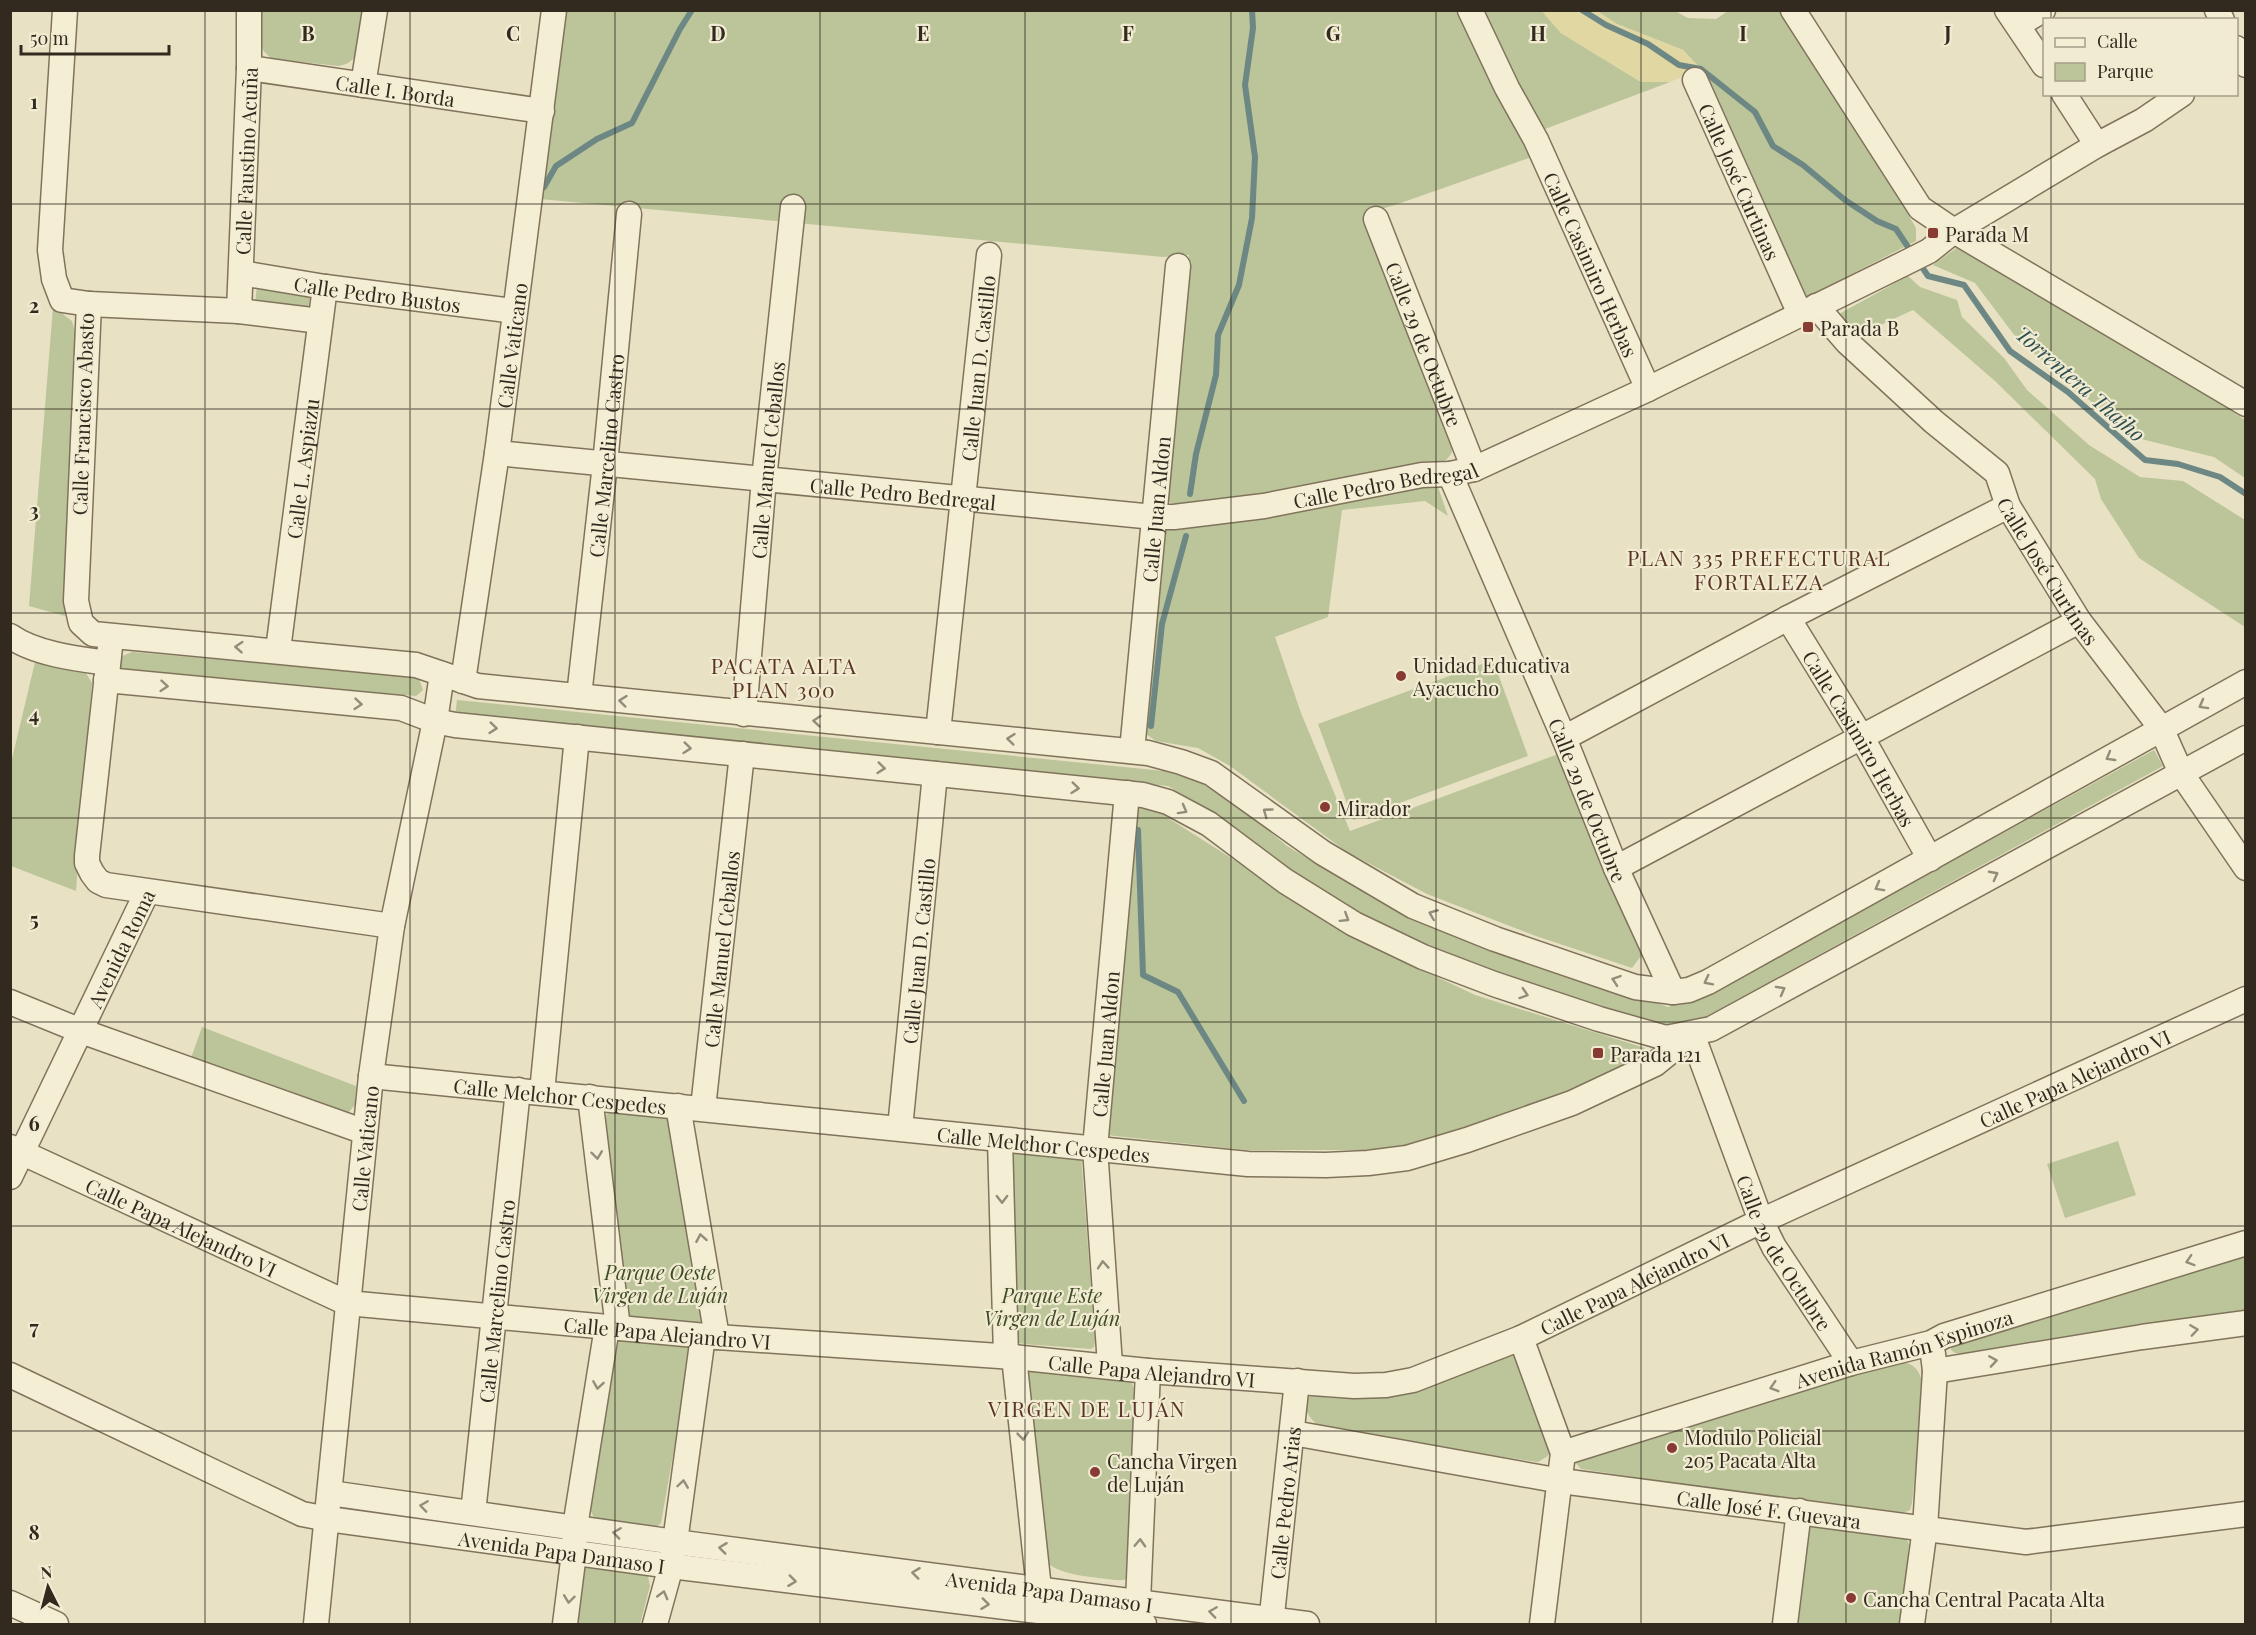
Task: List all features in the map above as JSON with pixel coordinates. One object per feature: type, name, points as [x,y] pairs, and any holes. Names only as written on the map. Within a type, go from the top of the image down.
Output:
[{"type":"street","name":"Calle Francisco Abasto","points":[[65,10],[50,250],[54,279],[62,300],[90,304],[76,601],[81,623],[93,634],[111,638]]},
{"type":"street","name":"Calle Faustino Acuña","points":[[239,311],[249,68],[249,10]]},
{"type":"street","points":[[363,85],[375,10]]},
{"type":"street","name":"Calle Vaticano","points":[[316,1624],[371,1076],[392,926],[435,721],[452,678],[497,453],[554,10]]},
{"type":"street","name":"Calle Casimiro Herbas","points":[[1470,10],[1507,88],[1536,140],[1648,389]]},
{"type":"street","points":[[1793,10],[1920,208],[1954,231],[2242,395]]},
{"type":"street","points":[[2043,10],[2013,18],[2043,63]]},
{"type":"street","name":"Calle I. Borda","points":[[249,68],[542,111]]},
{"type":"street","name":"Calle José Curtinas","points":[[1695,80],[1808,310],[1847,342],[1934,422],[1997,473],[2008,506],[2079,621],[2161,728],[2181,774],[2246,868]]},
{"type":"street","points":[[2065,96],[2097,145]]},
{"type":"street","name":"Calle Pedro Bedregal","points":[[497,453],[1154,517],[1174,517],[1264,506],[1422,476],[1474,469],[1648,389],[1929,251],[1954,231],[2097,145],[2144,120],[2179,96]]},
{"type":"street","name":"Calle Manuel Ceballos","points":[[744,714],[764,479],[793,207]]},
{"type":"street","name":"Calle Marcelino Castro","points":[[579,696],[605,464],[629,214]]},
{"type":"street","name":"Calle 29 de Octubre","points":[[1376,219],[1474,469]]},
{"type":"street","name":"Calle Juan D. Castillo","points":[[938,732],[989,255]]},
{"type":"street","name":"Calle Juan Aldon","points":[[1132,751],[1178,266]]},
{"type":"street","name":"Calle Pedro Bustos","points":[[241,273],[325,287],[514,311]]},
{"type":"street","name":"Calle L. Aspiazu","points":[[278,650],[325,287]]},
{"type":"street","name":"Calle Pedro Bustos","points":[[90,304],[239,311],[320,321]]},
{"type":"street","name":"Calle 29 de Octubre","points":[[1450,474],[1564,738],[1616,868],[1673,992]]},
{"type":"street","points":[[1564,738],[1788,618],[2008,506]]},
{"type":"street","name":"Calle Casimiro Herbas","points":[[1788,618],[1862,738],[1930,859]]},
{"type":"street","points":[[1616,868],[2079,621]]},
{"type":"street","points":[[10,636],[20,643],[74,659],[107,672],[401,708],[435,721],[1127,793],[1168,802],[1209,824],[1285,881],[1354,924],[1423,957],[1494,984],[1666,1038],[1712,1029],[2246,738]]},
{"type":"street","points":[[111,638],[278,650],[416,665],[478,686],[1148,753],[1211,773],[1323,853],[1413,906],[1495,939],[1635,987],[1673,992],[1689,990],[1708,982],[2246,682]]},
{"type":"street","name":"Avenida Roma","points":[[10,1177],[16,1150],[81,1031],[147,892],[106,885],[98,881],[87,863],[111,638]]},
{"type":"street","points":[[542,1092],[577,737]]},
{"type":"street","name":"Calle Manuel Ceballos","points":[[703,1108],[742,754]]},
{"type":"street","name":"Calle Juan D. Castillo","points":[[900,1128],[935,774]]},
{"type":"street","name":"Calle Juan Aldon","points":[[1110,1365],[1095,1148],[1127,793]]},
{"type":"street","points":[[147,892],[392,926]]},
{"type":"street","name":"Calle Papa Alejandro VI","points":[[16,1150],[347,1303],[710,1336],[1010,1356],[1110,1365],[1148,1371],[1354,1386],[1386,1385],[1413,1380],[1521,1338],[1761,1221],[2246,999]]},
{"type":"street","points":[[10,1002],[81,1031],[365,1132]]},
{"type":"street","name":"Calle 29 de Octubre","points":[[1692,1034],[1761,1221],[1774,1247],[1851,1363]]},
{"type":"street","name":"Calle Melchor Cespedes","points":[[371,1076],[1248,1164],[1326,1165],[1407,1158],[1467,1140],[1572,1103],[1655,1064],[1692,1034]]},
{"type":"street","name":"Calle Marcelino Castro","points":[[474,1513],[518,1090]]},
{"type":"street","points":[[566,1624],[575,1527],[613,1328],[590,1097]]},
{"type":"street","points":[[656,1624],[671,1566],[710,1336],[678,1106]]},
{"type":"street","points":[[1000,1140],[1010,1356],[1039,1589]]},
{"type":"street","name":"Avenida Ramón Espinoza","points":[[1563,1453],[1851,1363],[1931,1343],[1944,1336],[2246,1243]]},
{"type":"street","name":"Avenida Ramón Espinoza","points":[[1935,1371],[2142,1337],[2246,1323]]},
{"type":"street","points":[[1521,1338],[1563,1453],[1542,1624]]},
{"type":"street","points":[[1912,1624],[1925,1528],[1935,1371],[1931,1343]]},
{"type":"street","points":[[1141,1613],[1148,1371]]},
{"type":"street","name":"Avenida Papa Damaso I","points":[[10,1376],[302,1514],[328,1519],[1061,1619],[1141,1613],[1306,1624]]},
{"type":"street","name":"Calle Pedro Arias","points":[[1271,1622],[1297,1381]]},
{"type":"street","name":"Calle José F. Guevara","points":[[1293,1433],[1561,1481],[2026,1542],[2246,1514]]},
{"type":"street","name":"Avenida Papa Damaso I","points":[[330,1493],[675,1542],[1039,1589],[1141,1613]]},
{"type":"street","points":[[1785,1624],[1799,1511]]},
{"type":"street","points":[[10,1603],[56,1624]]},
{"type":"green space","points":[[258,11],[365,11],[358,53],[347,64],[338,66],[273,59],[260,44]]},
{"type":"green space","points":[[566,11],[1542,11],[1561,33],[1641,82],[1670,82],[1545,129],[1529,158],[1363,214],[1454,441],[1448,458],[1424,467],[1265,496],[1176,506],[1165,499],[1189,255],[1163,257],[540,199]]},
{"type":"green space","points":[[1597,11],[1675,11],[1688,18],[1716,19],[1728,11],[1780,11],[1889,181],[1916,228],[1916,241],[1805,298],[1720,104],[1701,69],[1683,50],[1617,24]]},
{"type":"green space","points":[[1959,246],[2181,377],[2245,420],[2245,478],[2214,457],[2133,437],[2018,340],[1975,283],[1933,265]]},
{"type":"green space","points":[[1908,276],[1920,287],[1957,300],[1962,317],[2004,358],[2027,390],[2089,445],[2140,477],[2183,481],[2245,520],[2245,627],[2139,558],[2101,499],[2095,479],[1995,381],[1913,310],[1861,334],[1839,314]]},
{"type":"green space","points":[[257,286],[311,292],[308,309],[255,303]]},
{"type":"green space","points":[[53,307],[72,321],[78,343],[65,616],[29,606]]},
{"type":"green space","points":[[1425,483],[1438,487],[1448,516],[1425,501],[1342,510],[1328,617],[1275,637],[1301,713],[1350,831],[1561,753],[1639,944],[1641,956],[1632,968],[1536,936],[1427,894],[1347,852],[1230,766],[1198,748],[1156,741],[1143,732],[1160,539],[1167,527]]},
{"type":"green space","points":[[132,652],[414,676],[419,679],[423,690],[416,696],[122,669],[120,657]]},
{"type":"green space","points":[[36,658],[84,670],[92,683],[76,891],[11,866],[11,763]]},
{"type":"green space","points":[[1493,660],[1528,756],[1353,820],[1318,724]]},
{"type":"green space","points":[[457,700],[1164,771],[1197,781],[1236,803],[1287,846],[1373,898],[1435,925],[1668,1007],[1696,999],[1741,977],[2154,750],[2163,766],[1707,1016],[1679,1025],[1650,1023],[1483,970],[1365,915],[1283,867],[1220,816],[1168,786],[455,716]]},
{"type":"green space","points":[[1135,807],[1154,809],[1363,942],[1475,995],[1645,1048],[1633,1061],[1568,1092],[1413,1146],[1365,1150],[1246,1150],[1106,1135]]},
{"type":"green space","points":[[202,1027],[356,1086],[355,1105],[348,1113],[335,1115],[190,1061]]},
{"type":"green space","name":"Parque Oeste Virgen de Luján","points":[[609,1111],[667,1117],[670,1123],[703,1320],[701,1323],[635,1319],[626,1310],[602,1122]]},
{"type":"green space","points":[[2118,1141],[2136,1195],[2065,1218],[2047,1164]]},
{"type":"green space","name":"Parque Este Virgen de Luján","points":[[1010,1144],[1081,1154],[1095,1341],[1091,1349],[1024,1344],[1013,1338]]},
{"type":"green space","points":[[2245,1251],[2245,1315],[1964,1354],[1951,1350],[1952,1345]]},
{"type":"green space","name":"Parque Oeste Virgen de Luján","points":[[621,1339],[691,1346],[661,1523],[650,1529],[594,1518],[590,1509],[614,1346]]},
{"type":"green space","points":[[1513,1350],[1550,1451],[1548,1456],[1538,1462],[1330,1432],[1315,1423],[1306,1408],[1309,1397],[1312,1396],[1370,1398],[1416,1390]]},
{"type":"green space","points":[[1893,1360],[1914,1367],[1920,1375],[1924,1388],[1912,1503],[1910,1510],[1895,1516],[1581,1469],[1574,1461]]},
{"type":"green space","name":"Parque Este Virgen de Luján","points":[[1030,1369],[1130,1379],[1136,1393],[1127,1577],[1124,1580],[1069,1573],[1047,1562],[1027,1373]]},
{"type":"green space","points":[[1810,1525],[1906,1538],[1909,1544],[1901,1624],[1793,1624],[1805,1529]]},
{"type":"green space","points":[[587,1565],[644,1572],[648,1576],[650,1586],[640,1624],[573,1624],[583,1567]]},
{"type":"sand","points":[[1542,11],[1597,11],[1617,24],[1683,50],[1701,69],[1670,82],[1641,82],[1561,33]]},
{"type":"waterway","points":[[544,187],[556,166],[597,139],[632,123],[692,10]]},
{"type":"waterway","points":[[1190,494],[1196,454],[1216,375],[1218,335],[1239,285],[1252,218],[1255,157],[1245,85],[1253,28],[1252,10]]},
{"type":"waterway","name":"Torrentera Thajho","points":[[1582,10],[1606,25],[1648,44],[1679,65],[1701,69],[1755,112],[1773,146],[1803,165],[1845,200],[1877,221],[1896,229],[1912,253]]},
{"type":"waterway","name":"Torrentera Thajho","points":[[1918,261],[1928,276],[1964,285],[2010,351],[2068,392],[2145,460],[2178,464],[2220,477],[2246,494]]},
{"type":"waterway","points":[[1151,726],[1162,624],[1186,536]]},
{"type":"waterway","points":[[1138,830],[1143,975],[1178,992],[1244,1101]]},
{"type":"place","name":"Parada M","points":[[1933,233]]},
{"type":"place","name":"Parada B","points":[[1808,327]]},
{"type":"place","name":"Unidad Educativa Ayacucho","points":[[1401,676]]},
{"type":"place","name":"Mirador","points":[[1325,807]]},
{"type":"place","name":"Parada 121","points":[[1598,1053]]},
{"type":"place","name":"Modulo Policial 205 Pacata Alta","points":[[1672,1448]]},
{"type":"place","name":"Cancha Virgen de Luján","points":[[1095,1472]]},
{"type":"place","name":"Cancha Central Pacata Alta","points":[[1851,1598]]},
{"type":"district","name":"PLAN 335 PREFECTURAL FORTALEZA","points":[[1759,569]]},
{"type":"district","name":"PACATA ALTA PLAN 300","points":[[784,677]]},
{"type":"district","name":"VIRGEN DE LUJÁN","points":[[1087,1408]]}]
